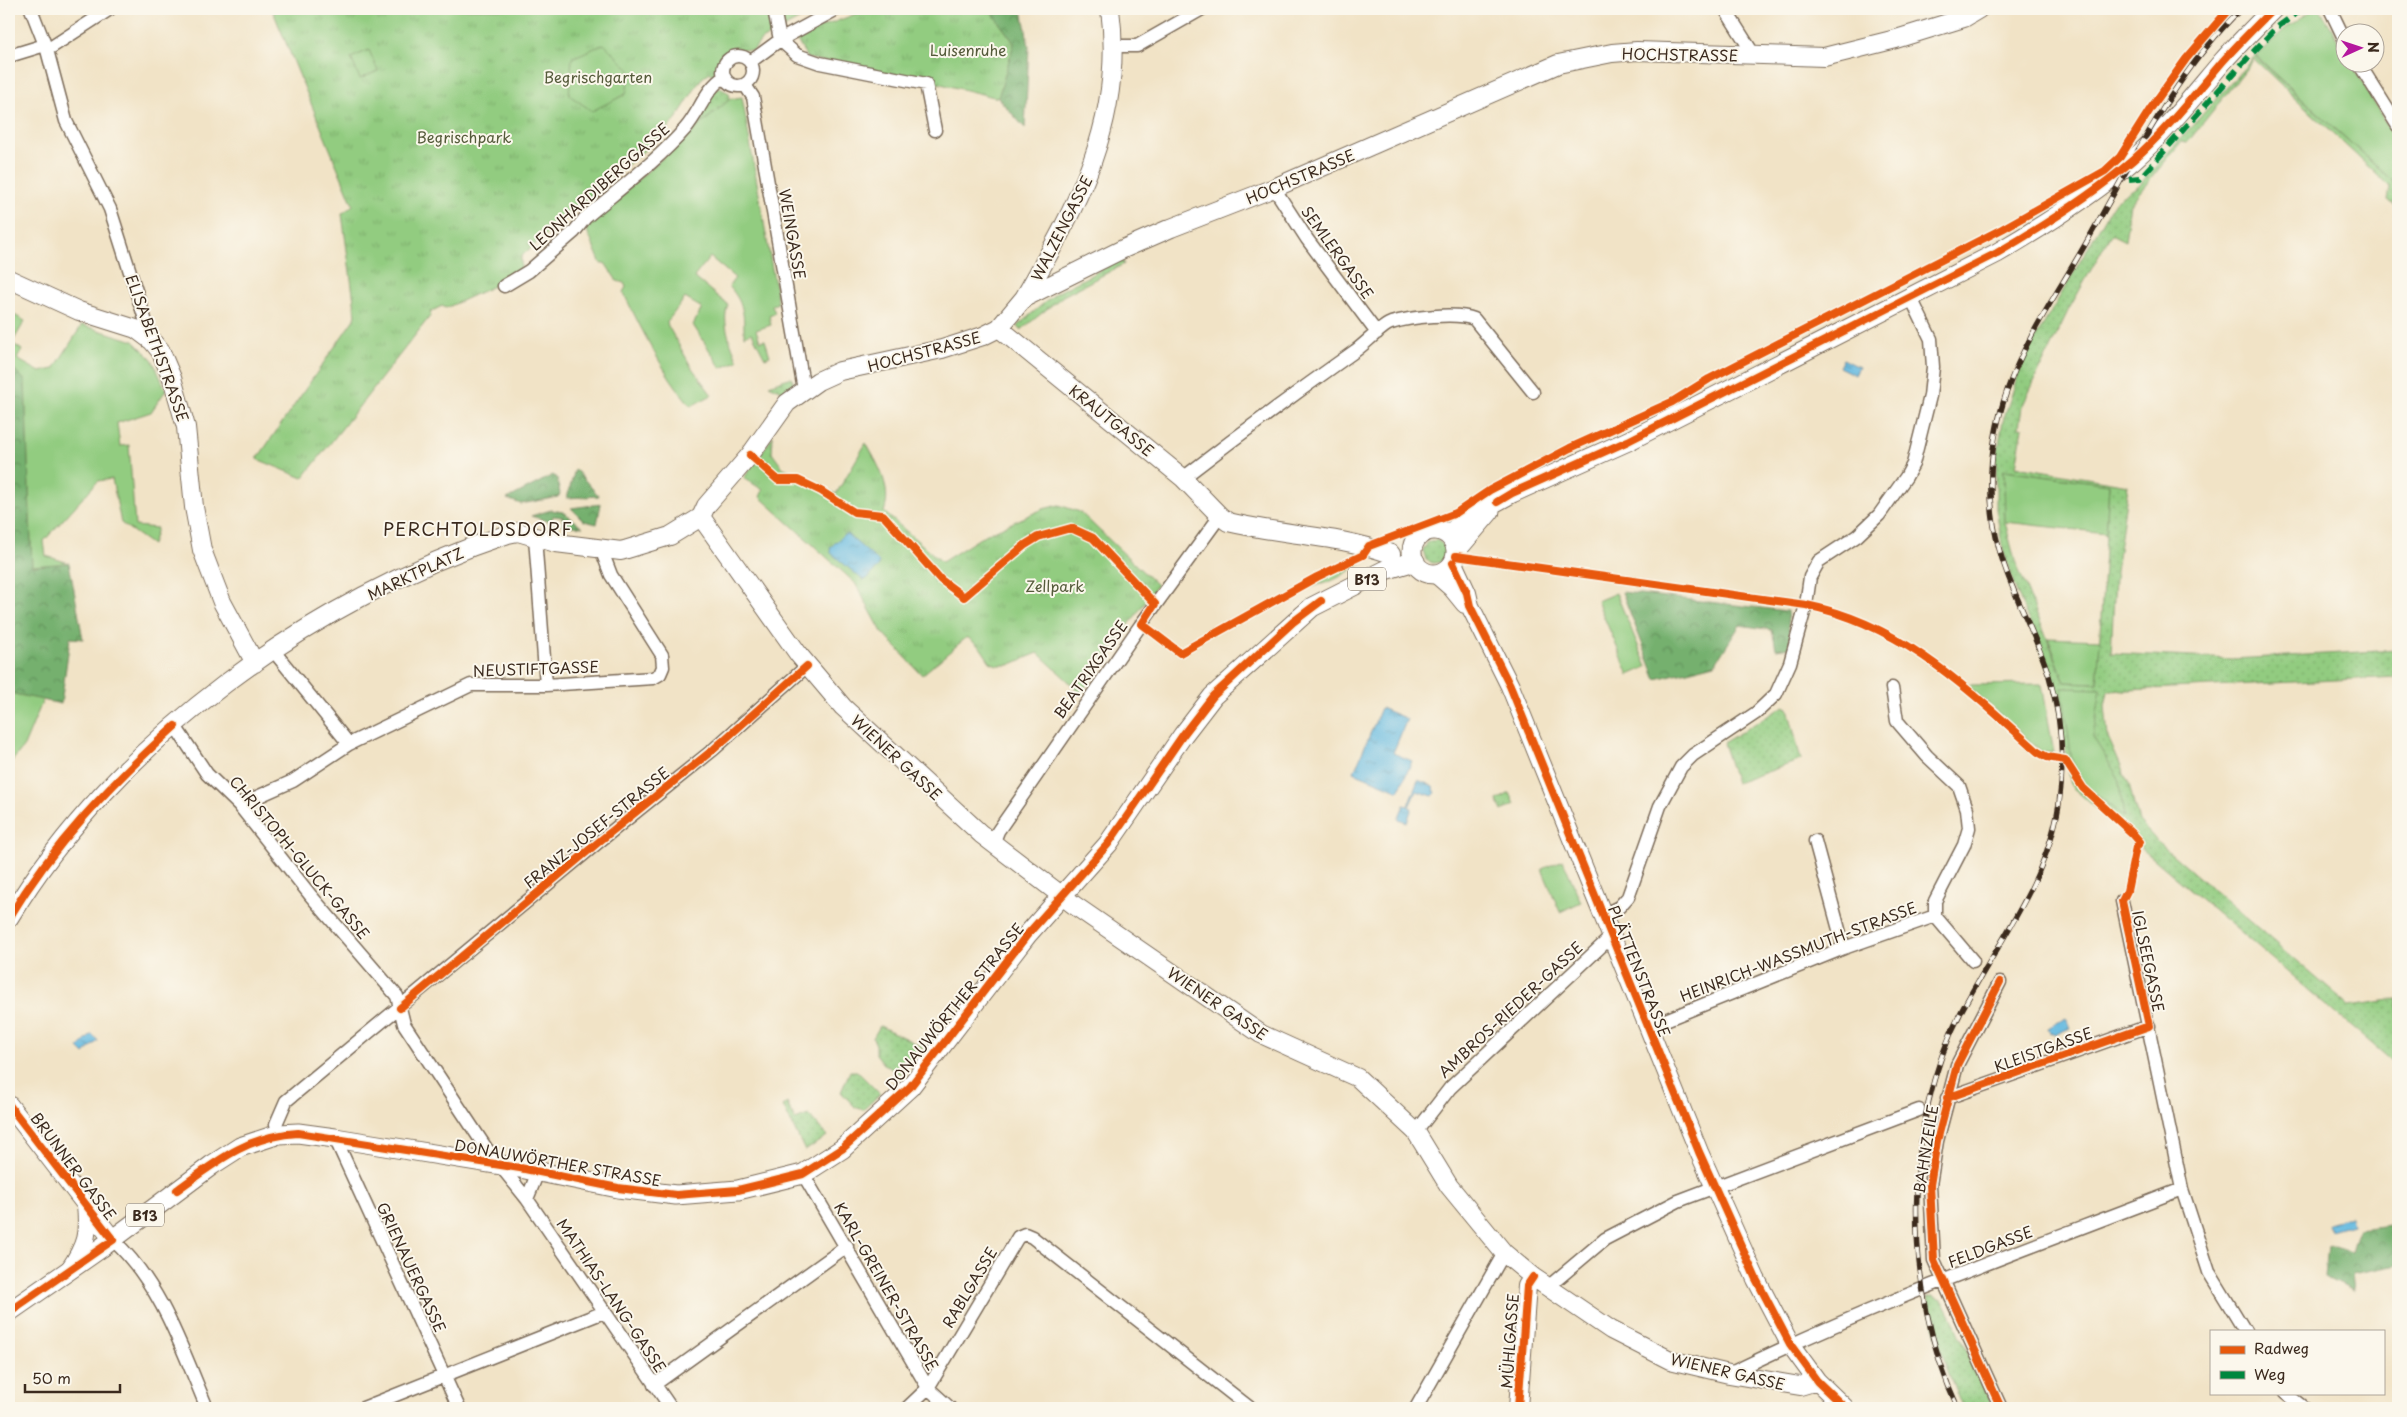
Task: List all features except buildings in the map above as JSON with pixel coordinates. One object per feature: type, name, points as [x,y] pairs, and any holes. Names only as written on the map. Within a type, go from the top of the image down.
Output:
[{"type":"main road","name":"WALZENGASSE","points":[[1024,298],[1070,217],[1098,149],[1108,95],[1114,46],[1110,9]]},
{"type":"main road","name":"HOCHSTRASSE","points":[[701,518],[706,506],[745,462],[787,404],[804,390],[840,371],[942,349],[983,336],[999,328],[1024,298],[1163,231],[1274,188],[1558,64],[1637,50],[1824,57],[1896,39],[1964,18],[1979,9]]},
{"type":"main road","points":[[1455,557],[1453,541],[1445,534],[1477,512],[1512,493],[1628,441],[1911,298],[1997,253],[2093,193],[2134,159],[2165,128],[2236,46],[2273,9]]},
{"type":"main road","points":[[9,278],[79,311],[136,330],[152,341]]},
{"type":"main road","name":"KRAUTGASSE","points":[[999,328],[1183,478],[1220,516]]},
{"type":"main road","name":"ELISABETHSTRASSE","points":[[152,341],[161,352],[172,378],[186,427],[194,507],[202,550],[222,602],[255,663]]},
{"type":"main road","points":[[1414,554],[1423,571],[1436,574],[1447,570],[1497,502]]},
{"type":"main road","points":[[1220,516],[1238,524],[1334,539],[1369,546],[1391,554]]},
{"type":"main road","name":"MARKTPLATZ","points":[[175,726],[272,649],[326,616],[439,561],[508,534],[518,532],[556,543],[621,551],[670,536],[701,518]]},
{"type":"main road","name":"WIENER GASSE","points":[[701,518],[807,666],[843,708],[993,844],[1063,897],[1261,1034],[1358,1078],[1416,1132],[1449,1186],[1504,1253],[1533,1277],[1611,1330],[1670,1360],[1729,1374],[1800,1386],[1817,1381]]},
{"type":"main road","name":"B13","points":[[1414,554],[1420,536],[1428,532],[1437,531],[1445,534]]},
{"type":"main road","name":"DONAUWÖRTHER STRASSE","points":[[113,1240],[212,1165],[240,1147],[279,1134],[298,1133],[335,1138],[538,1172],[618,1188],[676,1195],[738,1190],[803,1174],[842,1149],[910,1087],[1027,936],[1108,844],[1183,735],[1214,696],[1293,622],[1320,602],[1354,572],[1391,554],[1414,554]]},
{"type":"main road","name":"DONAUWÖRTHER STRASSE","points":[[1320,602],[1414,554]]},
{"type":"main road","name":"PLÄTTENSTRASSE","points":[[1455,557],[1470,606],[1510,686],[1714,1186],[1756,1279],[1790,1344],[1817,1381]]},
{"type":"main road","name":"PLÄTTENSTRASSE","points":[[1436,574],[1452,588],[1462,602],[1470,606]]},
{"type":"main road","points":[[9,918],[46,861],[79,820],[175,726]]},
{"type":"main road","name":"BRUNNER GASSE","points":[[9,1105],[113,1240],[9,1312]]},
{"type":"main road","name":"BRUNNER GASSE","points":[[70,1270],[82,1251],[88,1233],[86,1205]]},
{"type":"main road","name":"MÜHLGASSE","points":[[1518,1408],[1527,1286],[1533,1277]]},
{"type":"main road","points":[[1817,1381],[1846,1408]]},
{"type":"street","name":"ELISABETHSTRASSE","points":[[31,9],[46,47],[66,121],[110,209],[152,341]]},
{"type":"street","points":[[9,56],[46,47],[110,9]]},
{"type":"street","points":[[774,9],[780,40],[797,56],[820,63],[926,84],[935,130]]},
{"type":"street","points":[[750,62],[780,40],[837,9]]},
{"type":"street","points":[[1114,46],[1137,46],[1202,9]]},
{"type":"street","points":[[1725,9],[1754,55]]},
{"type":"street","points":[[2330,9],[2336,22]]},
{"type":"street","points":[[738,56],[750,62],[754,70],[752,79],[745,85],[732,86],[724,77],[723,70],[730,58],[738,56]]},
{"type":"street","points":[[2364,72],[2398,126]]},
{"type":"street","name":"LEONHARDIBERGGASSE","points":[[504,286],[529,271],[574,232],[585,218],[669,146],[687,127],[715,82],[724,77]]},
{"type":"street","name":"WEINGASSE","points":[[745,85],[754,97],[804,390]]},
{"type":"street","name":"SEMLERGASSE","points":[[1274,188],[1307,239],[1377,333]]},
{"type":"street","points":[[1602,915],[1619,907],[1628,897],[1660,806],[1681,767],[1693,755],[1756,713],[1776,694],[1790,663],[1806,604],[1810,577],[1820,561],[1857,536],[1880,515],[1913,464],[1930,396],[1933,367],[1931,339],[1911,298]]},
{"type":"street","points":[[1183,478],[1390,323],[1415,319],[1466,316],[1474,319],[1487,332],[1533,392]]},
{"type":"street","name":"BEATRIXGASSE","points":[[993,844],[998,831],[1134,634],[1220,516]]},
{"type":"street","points":[[536,537],[546,685]]},
{"type":"street","name":"NEUSTIFTGASSE","points":[[239,805],[293,781],[349,744],[471,685],[546,685],[653,678],[660,674],[663,667],[662,656],[611,575],[601,548]]},
{"type":"street","points":[[272,649],[349,744]]},
{"type":"street","name":"FRANZ-JOSEF-STRASSE","points":[[279,1134],[276,1124],[286,1101],[600,840],[714,749],[807,666]]},
{"type":"street","points":[[1892,688],[1897,721],[1928,756],[1959,786],[1968,809],[1969,828],[1964,845],[1935,901],[1935,916]]},
{"type":"street","name":"CHRISTOPH-GLUCK-GASSE","points":[[175,726],[207,774],[239,805],[311,896],[397,996],[400,1008]]},
{"type":"street","points":[[1815,841],[1844,948]]},
{"type":"street","name":"IGLSEEGASSE","points":[[2122,901],[2182,1189],[2209,1272],[2244,1330]]},
{"type":"street","name":"HEINRICH-WASSMUTH-STRASSE","points":[[1648,1027],[1844,948],[1935,916],[1973,961]]},
{"type":"street","name":"AMBROS-RIEDER-GASSE","points":[[1416,1132],[1450,1088],[1611,937]]},
{"type":"street","name":"BAHNZEILE","points":[[2000,982],[1995,988],[1957,1065],[1937,1141],[1930,1185],[1934,1260],[2000,1408]]},
{"type":"street","name":"MATHIAS-LANG-GASSE","points":[[400,1008],[404,1024],[486,1148],[527,1199],[671,1408]]},
{"type":"street","name":"KLEISTGASSE","points":[[1947,1098],[2148,1026]]},
{"type":"street","points":[[1548,1287],[1605,1239],[1678,1201],[1919,1110]]},
{"type":"street","name":"GRIENAUERGASSE","points":[[335,1138],[459,1408]]},
{"type":"street","points":[[527,1199],[538,1172]]},
{"type":"street","name":"KARL-GREINER-STRASSE","points":[[803,1174],[847,1246],[928,1388],[950,1408]]},
{"type":"street","name":"FELDGASSE","points":[[1729,1374],[1790,1344],[2182,1189]]},
{"type":"street","name":"RABLGASSE","points":[[907,1408],[928,1388],[1018,1237],[1025,1234],[1032,1237],[1250,1408]]},
{"type":"street","points":[[113,1240],[130,1256],[159,1299],[207,1408]]},
{"type":"street","points":[[654,1385],[847,1246]]},
{"type":"street","points":[[1416,1408],[1504,1253]]},
{"type":"street","points":[[363,1408],[604,1312]]},
{"type":"street","points":[[2287,1394],[2304,1408]]},
{"type":"green space","name":"Begrischpark","points":[[272,9],[819,9],[761,40],[753,51],[737,49],[727,53],[713,76],[710,72],[701,79],[676,119],[661,136],[525,253],[521,257],[521,270],[513,277],[446,308],[442,306],[430,312],[431,315],[303,478],[257,459],[356,316],[342,214],[353,205]]},
{"type":"green space","name":"Luisenruhe","points":[[869,9],[989,9],[1014,43],[998,98],[929,81],[807,58],[795,37]]},
{"type":"green space","points":[[989,9],[1022,9],[1029,47],[1025,128],[998,98],[1014,43]]},
{"type":"green space","points":[[2314,9],[2320,9],[2334,34],[2334,72],[2356,72],[2398,144],[2398,186],[2256,56],[2286,28]]},
{"type":"green space","name":"Begrischgarten","points":[[604,44],[630,70],[626,94],[592,111],[569,95],[572,58]]},
{"type":"green space","points":[[369,50],[378,71],[360,79],[351,58]]},
{"type":"green space","points":[[2255,56],[2398,186],[2398,208],[2388,200],[2390,187],[2254,59],[2187,143],[2181,142],[2130,204],[2125,241],[2111,234],[2068,311],[2022,407],[2019,427],[2023,428],[2016,466],[2128,485],[2115,579],[2111,653],[2232,659],[2398,650],[2398,677],[2108,691],[2105,706],[2108,737],[2129,785],[2139,822],[2159,843],[2349,1006],[2398,999],[2398,1066],[2134,842],[2071,786],[2059,707],[2051,675],[2014,585],[2003,550],[1996,509],[1996,461],[2003,421],[2023,360],[2115,201],[2138,186]],"holes":[[[2004,470],[2109,484],[2097,683],[2065,682],[2015,561],[2005,522]]]},
{"type":"green space","points":[[720,88],[729,93],[730,99],[677,145],[715,90]]},
{"type":"green space","points":[[742,97],[778,303],[772,305],[775,313],[769,315],[771,325],[756,330],[760,341],[765,340],[770,356],[765,358],[752,333],[744,336],[742,309],[738,298],[729,286],[735,278],[710,257],[694,277],[728,305],[726,326],[738,361],[721,368],[693,325],[702,308],[685,298],[667,322],[668,326],[692,368],[712,395],[691,406],[662,366],[646,337],[623,292],[626,287],[624,283],[617,281],[605,263],[601,264],[585,226],[730,99]]},
{"type":"green space","points":[[1122,259],[1124,264],[1063,296],[1021,330],[1017,326],[1056,293]]},
{"type":"green space","points":[[9,312],[25,321],[12,343],[22,350],[17,359],[40,372],[54,369],[82,325],[134,341],[152,359],[166,390],[151,412],[117,423],[120,446],[129,445],[135,526],[157,528],[152,545],[121,523],[112,479],[98,481],[44,541],[46,556],[69,563],[32,566],[25,380],[9,364]]},
{"type":"green space","points":[[9,364],[25,380],[32,566],[69,563],[83,639],[70,638],[61,704],[9,693]]},
{"type":"green space","points":[[791,377],[794,384],[786,388],[784,392],[769,385]]},
{"type":"green space","name":"Zellpark","points":[[773,436],[772,453],[782,467],[836,494],[866,443],[879,467],[885,485],[887,494],[884,512],[942,562],[985,535],[1043,509],[1059,505],[1080,512],[1157,585],[1081,693],[1038,653],[1009,665],[997,665],[990,662],[980,647],[967,637],[922,675],[882,632],[855,583],[760,497],[763,490],[744,478]]},
{"type":"green space","points":[[575,469],[599,496],[567,498]]},
{"type":"green space","points":[[2004,470],[2109,484],[2106,533],[2005,522]]},
{"type":"green space","points":[[553,475],[557,478],[560,494],[558,497],[521,504],[507,499]]},
{"type":"green space","points":[[601,504],[597,524],[584,521],[571,508]]},
{"type":"green space","points":[[551,510],[563,512],[583,527],[562,525],[563,517],[553,516],[551,522],[531,516]]},
{"type":"green space","points":[[1437,540],[1446,547],[1446,554],[1441,562],[1433,563],[1426,560],[1423,550],[1428,542]]},
{"type":"green space","points":[[1354,560],[1361,563],[1335,579],[1321,584],[1307,585]]},
{"type":"green space","points":[[1622,592],[1787,611],[1791,647],[1776,649],[1772,630],[1740,625],[1715,664],[1656,679]]},
{"type":"green space","points":[[1616,593],[1647,667],[1629,675],[1597,601]]},
{"type":"green space","points":[[2048,638],[2100,640],[2097,683],[2065,682]]},
{"type":"green space","points":[[2042,684],[2054,753],[2042,752],[1967,685]]},
{"type":"green space","points":[[2062,688],[2101,689],[2093,737],[2118,777],[2124,817],[2084,784],[2072,761]]},
{"type":"green space","points":[[9,693],[43,700],[24,746],[9,765]]},
{"type":"green space","points":[[1784,706],[1788,708],[1801,760],[1736,783],[1723,743]]},
{"type":"green space","points":[[1510,793],[1515,804],[1502,811],[1497,800]]},
{"type":"green space","points":[[1563,860],[1581,902],[1560,912],[1542,869]]},
{"type":"green space","points":[[880,1026],[923,1047],[900,1074],[884,1064],[876,1054],[876,1045],[873,1038]]},
{"type":"green space","points":[[850,1071],[857,1071],[880,1094],[863,1110],[855,1107],[841,1092]]},
{"type":"green space","points":[[787,1103],[795,1120],[809,1115],[827,1136],[805,1151],[783,1106]]},
{"type":"green space","points":[[2398,1224],[2398,1265],[2352,1274],[2354,1291],[2325,1277],[2328,1245],[2351,1252],[2358,1229]]},
{"type":"green space","points":[[1933,1296],[1943,1301],[1993,1408],[1963,1408],[1938,1340],[1928,1297]]},
{"type":"water","points":[[1843,359],[1859,367],[1855,375],[1839,367]]},
{"type":"water","points":[[847,534],[879,562],[879,566],[867,579],[863,580],[831,553],[830,548],[843,535]]},
{"type":"water","points":[[1381,708],[1407,719],[1393,753],[1412,761],[1399,791],[1354,772]]},
{"type":"water","points":[[1418,780],[1433,786],[1436,793],[1433,796],[1416,791],[1409,807],[1412,808],[1407,822],[1398,819],[1404,805],[1408,806]]},
{"type":"water","points":[[2066,1018],[2070,1028],[2054,1035],[2052,1032],[2050,1033],[2048,1028]]},
{"type":"water","points":[[92,1034],[98,1041],[84,1054],[78,1048]]},
{"type":"water","points":[[2350,1217],[2352,1225],[2331,1231],[2329,1223]]},
{"type":"railway","points":[[1958,1408],[1940,1362],[1927,1312],[1919,1261],[1916,1208],[1919,1156],[1928,1105],[1942,1056],[1962,1010],[2020,910],[2044,859],[2053,832],[2059,804],[2062,772],[2059,723],[2049,676],[2011,584],[1998,546],[1991,492],[1994,441],[2002,407],[2014,372],[2031,336],[2051,301],[2173,93],[2216,35],[2241,9]]},
{"type":"marked path","points":[[2129,179],[2140,178],[2275,29],[2302,9]]},
{"type":"cycle path","points":[[750,455],[778,480],[798,480],[821,491],[854,512],[883,515],[941,580],[964,597],[1025,545],[1038,537],[1071,528],[1093,538],[1155,604],[1142,624],[1180,653],[1317,577],[1363,555],[1369,546],[1456,513],[1490,490],[1570,448],[1672,402],[1709,379],[2002,229],[2105,171],[2120,157],[2151,108],[2186,59],[2229,9]]},
{"type":"cycle path","points":[[1497,502],[1512,493],[1628,441],[1997,253],[2050,221],[2101,186],[2145,149],[2180,112],[2229,54],[2273,9]]},
{"type":"cycle path","points":[[1456,556],[1806,605],[1841,614],[1873,627],[1903,643],[1959,682],[2038,752],[2047,757],[2065,760],[2083,788],[2133,834],[2140,842],[2136,847],[2127,891],[2122,901],[2149,1026],[1947,1098]]},
{"type":"cycle path","points":[[1453,563],[1467,593],[1470,606],[1510,686],[1699,1152],[1756,1279],[1790,1344],[1817,1381],[1845,1408]]},
{"type":"cycle path","points":[[177,1190],[233,1152],[263,1139],[298,1133],[520,1168],[618,1188],[676,1195],[738,1190],[803,1174],[842,1149],[910,1087],[1027,935],[1108,844],[1183,735],[1213,696],[1293,622],[1321,601]]},
{"type":"cycle path","points":[[400,1008],[601,840],[714,749],[807,666]]},
{"type":"cycle path","points":[[9,918],[44,865],[84,816],[128,770],[175,726]]},
{"type":"cycle path","points":[[2000,982],[1957,1065],[1937,1141],[1930,1185],[1934,1260],[2001,1408]]},
{"type":"cycle path","points":[[9,1105],[113,1240],[9,1312]]},
{"type":"cycle path","points":[[1518,1408],[1527,1286],[1533,1277]]},
{"type":"district","name":"PERCHTOLDSDORF","points":[[478,528]]}]
